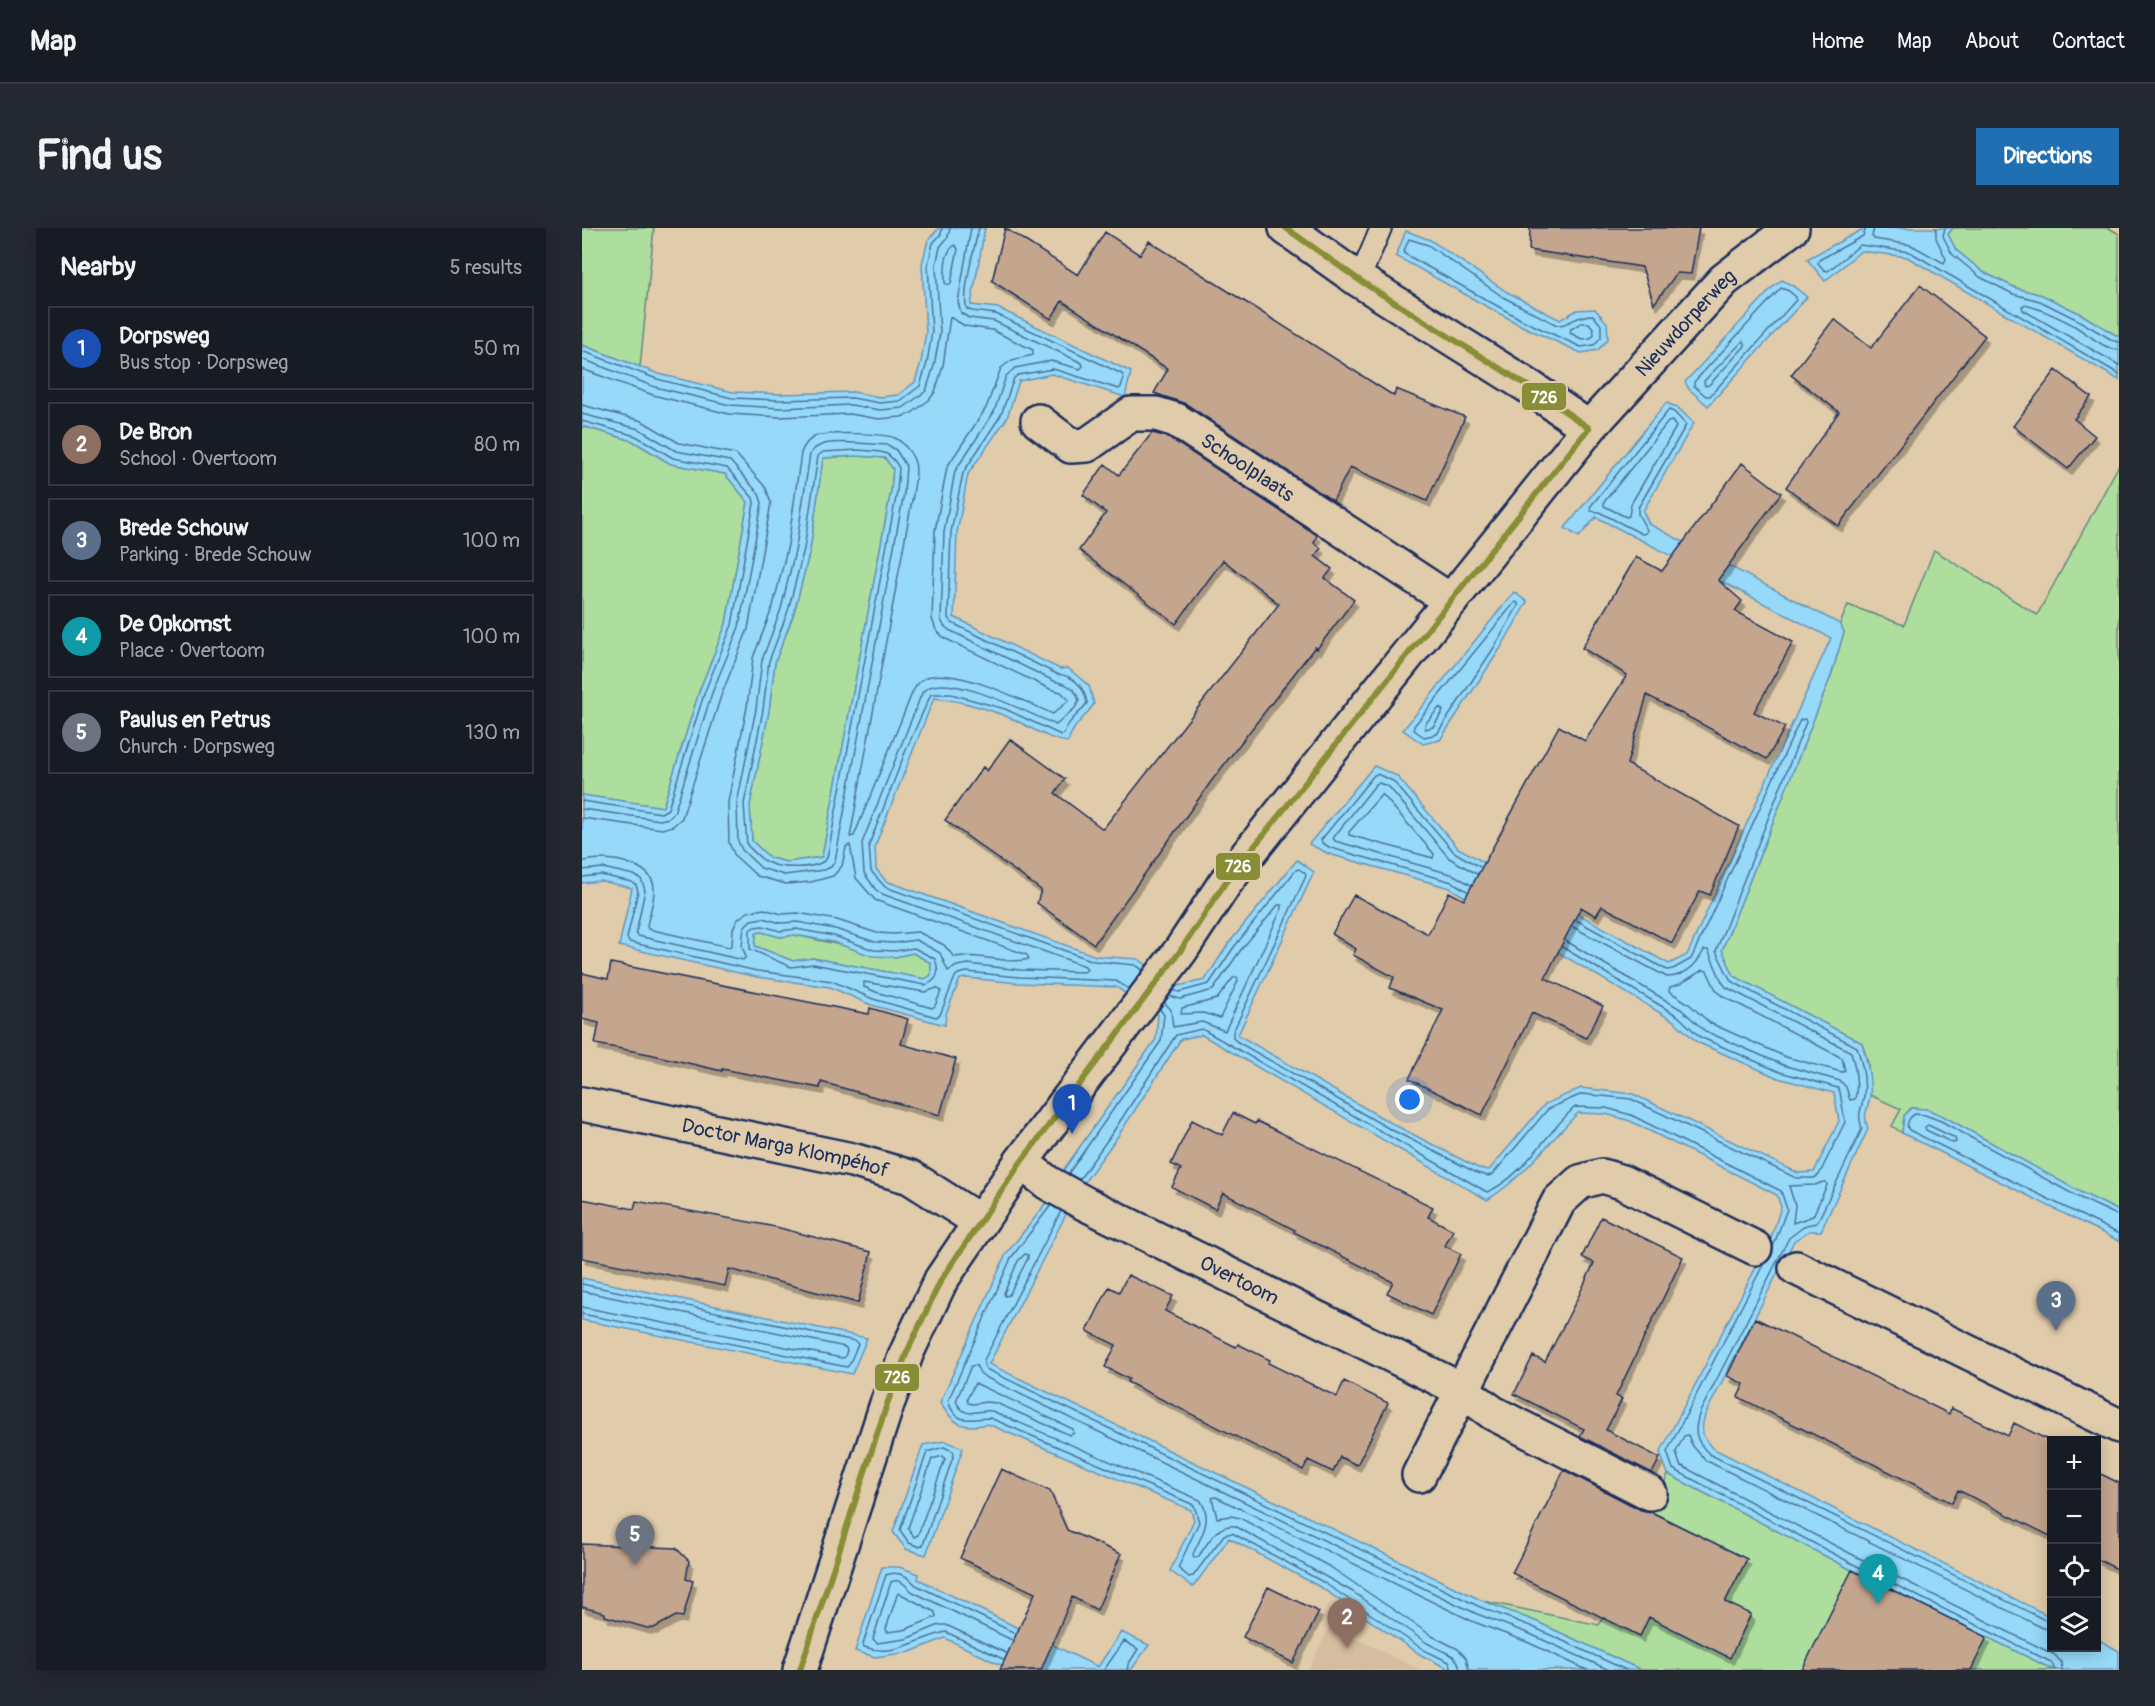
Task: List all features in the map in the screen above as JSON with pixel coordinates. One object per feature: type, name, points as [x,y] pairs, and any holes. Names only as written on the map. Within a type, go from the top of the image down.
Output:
[{"type":"street","points":[[1286,228],[1359,280],[1522,382],[1589,428]]},
{"type":"street","name":"Nieuwdorperweg","points":[[800,1670],[886,1404],[941,1280],[980,1221],[1021,1162],[1181,950],[1225,883],[1589,428],[1724,280],[1792,228]]},
{"type":"street","name":"Schoolplaats","points":[[1038,421],[1071,446],[1087,445],[1131,414],[1156,414],[1176,420],[1451,601]]},
{"type":"street","name":"Doctor Marga Klompéhof","points":[[582,1104],[852,1160],[901,1174],[980,1221]]},
{"type":"street","name":"Overtoom","points":[[1021,1162],[1048,1182],[1084,1203],[1462,1390],[1493,1413],[1650,1493]]},
{"type":"street","points":[[1419,1475],[1559,1201],[1580,1182],[1602,1176],[1622,1182],[1755,1248]]},
{"type":"street","points":[[1796,1268],[2119,1426]]},
{"type":"lane","points":[[1359,280],[1381,228]]},
{"type":"shaded area","points":[[1330,1626],[1421,1670],[1308,1670]]},
{"type":"green space","points":[[582,228],[654,228],[640,367],[582,345]]},
{"type":"green space","points":[[1953,228],[2109,228],[2119,234],[2119,337],[2079,313],[2042,295],[2016,288],[1983,272],[1956,250],[1948,234]]},
{"type":"green space","points":[[582,426],[633,441],[671,464],[725,474],[748,502],[726,624],[700,689],[663,807],[582,795]]},
{"type":"green space","points":[[857,456],[885,458],[893,469],[891,491],[822,857],[787,862],[770,858],[752,841],[750,805],[769,711],[775,662],[794,613],[810,550],[823,458]]},
{"type":"green space","points":[[2119,465],[2119,1211],[1926,1109],[1911,1108],[1904,1116],[1902,1133],[1892,1126],[1901,1109],[1870,1095],[1868,1063],[1862,1043],[1734,976],[1722,950],[1831,676],[1844,632],[1840,624],[1848,605],[1904,625],[1934,550],[2037,615]]},
{"type":"green space","points":[[762,932],[780,937],[795,935],[895,957],[913,953],[931,963],[931,976],[925,979],[813,958],[793,961],[755,946],[756,933]]},
{"type":"green space","points":[[1668,1474],[1852,1570],[2054,1670],[1641,1670],[1535,1621],[1483,1601],[1599,1625],[1602,1618],[1640,1636],[1649,1617],[1730,1657],[1751,1615],[1725,1602],[1747,1559],[1652,1512]]},
{"type":"water","points":[[939,228],[985,228],[971,305],[998,308],[1131,372],[1125,397],[1052,374],[1019,381],[1007,418],[968,474],[957,533],[954,617],[1060,669],[1068,668],[1089,686],[1094,704],[1076,726],[1068,742],[1051,738],[987,709],[934,698],[875,846],[876,869],[886,881],[1096,956],[1138,959],[1178,986],[1205,980],[1229,943],[1297,860],[1314,872],[1238,1035],[1391,1123],[1478,1168],[1489,1170],[1545,1104],[1581,1088],[1633,1094],[1798,1173],[1814,1172],[1839,1121],[1834,1093],[1778,1078],[1697,1042],[1674,1021],[1450,888],[1329,854],[1309,844],[1374,766],[1397,776],[1458,848],[1669,964],[1687,955],[1831,638],[1596,517],[1579,537],[1565,528],[1666,403],[1677,407],[1694,423],[1643,511],[1649,524],[1840,624],[1844,632],[1831,676],[1722,950],[1734,976],[1862,1043],[1870,1083],[1865,1115],[1868,1129],[1821,1231],[1809,1231],[1794,1241],[1705,1415],[1702,1429],[1704,1436],[1712,1448],[2047,1615],[2047,1652],[2101,1652],[2101,1641],[2119,1651],[2119,1670],[2054,1670],[1852,1570],[1668,1474],[1660,1453],[1771,1238],[1781,1207],[1777,1195],[1630,1121],[1606,1114],[1578,1113],[1513,1181],[1487,1200],[1202,1035],[1181,1039],[1118,1136],[1083,1184],[989,1364],[1483,1601],[1535,1621],[1641,1670],[1451,1670],[1421,1655],[1320,1587],[1229,1538],[1193,1587],[1170,1571],[1194,1520],[1191,1510],[988,1424],[965,1426],[950,1416],[940,1403],[1006,1254],[1041,1210],[1062,1172],[1156,1039],[1158,1015],[1116,987],[1019,983],[967,978],[960,979],[946,1014],[945,1025],[871,1005],[830,987],[757,977],[619,946],[632,888],[601,881],[582,883],[582,795],[663,807],[700,689],[726,624],[748,502],[725,474],[671,464],[633,441],[582,426],[582,345],[659,374],[733,392],[780,394],[853,392],[880,397],[898,395],[915,382],[921,362],[926,332],[922,264],[928,240]],"holes":[[[857,456],[885,458],[893,469],[891,491],[822,857],[787,862],[770,858],[752,841],[750,805],[769,711],[775,662],[794,613],[810,550],[823,458]],[[762,932],[780,937],[795,935],[833,942],[872,956],[895,957],[913,953],[931,963],[931,975],[925,979],[813,958],[793,961],[755,946],[756,933]]]},
{"type":"water","points":[[1865,228],[1953,228],[1948,234],[1956,250],[1983,272],[2016,288],[2042,295],[2079,313],[2119,337],[2119,380],[1907,257],[1861,251],[1825,281],[1807,259]]},
{"type":"water","points":[[1406,231],[1430,240],[1507,292],[1560,320],[1577,310],[1595,309],[1607,323],[1608,339],[1598,350],[1581,353],[1522,326],[1396,256]]},
{"type":"water","points":[[1782,280],[1807,297],[1708,406],[1689,389],[1685,382]]},
{"type":"water","points":[[1514,592],[1527,602],[1500,649],[1440,740],[1423,744],[1403,730]]},
{"type":"water","points":[[1911,1108],[1926,1109],[1943,1116],[2080,1192],[2119,1211],[2119,1241],[1902,1133],[1904,1116]]},
{"type":"water","points":[[582,1278],[867,1338],[852,1374],[582,1320]]},
{"type":"water","points":[[945,1441],[963,1448],[926,1555],[906,1549],[893,1532],[923,1445]]},
{"type":"water","points":[[882,1567],[899,1567],[919,1574],[918,1579],[1098,1667],[1121,1632],[1149,1645],[1131,1670],[1011,1670],[945,1638],[910,1652],[875,1657],[855,1651]]},
{"type":"building","points":[[1005,228],[1078,275],[1105,232],[1140,255],[1149,241],[1394,396],[1396,389],[1465,417],[1427,501],[1350,467],[1333,501],[1186,404],[1154,393],[1168,369],[1062,301],[1051,319],[992,281]]},
{"type":"building","points":[[1530,228],[1699,228],[1691,274],[1677,273],[1654,304],[1642,267],[1529,250]]},
{"type":"building","points":[[1920,285],[1985,336],[1838,526],[1786,487],[1839,412],[1791,375],[1834,319],[1871,348]]},
{"type":"building","points":[[2056,370],[2091,397],[2074,419],[2095,436],[2068,469],[2013,426]]},
{"type":"building","points":[[1152,433],[1168,437],[1317,535],[1314,543],[1321,548],[1315,556],[1332,569],[1325,578],[1354,600],[1213,779],[1094,944],[1037,903],[1041,890],[945,820],[983,767],[987,771],[1010,739],[1065,779],[1055,793],[1103,829],[1279,604],[1223,560],[1176,624],[1079,550],[1106,513],[1083,495],[1105,464],[1119,475]]},
{"type":"building","points":[[1742,463],[1781,493],[1718,580],[1742,601],[1735,611],[1793,642],[1754,712],[1785,727],[1767,759],[1647,695],[1627,764],[1739,826],[1710,895],[1700,891],[1672,943],[1602,906],[1596,916],[1581,907],[1545,978],[1603,1006],[1586,1038],[1532,1013],[1482,1115],[1409,1079],[1443,1010],[1390,988],[1394,977],[1353,955],[1356,949],[1332,934],[1354,895],[1428,934],[1449,892],[1464,900],[1559,726],[1585,741],[1627,675],[1582,648],[1636,557],[1662,571]]},
{"type":"building","points":[[611,963],[869,1014],[870,1008],[908,1019],[901,1044],[956,1059],[940,1115],[821,1082],[820,1088],[722,1069],[722,1071],[595,1044],[599,1023],[582,1019],[582,973],[608,979]]},
{"type":"building","points":[[1233,1113],[1255,1124],[1257,1121],[1433,1207],[1428,1217],[1453,1230],[1445,1246],[1461,1254],[1431,1315],[1387,1293],[1393,1282],[1223,1193],[1215,1209],[1172,1187],[1181,1169],[1171,1164],[1192,1120],[1222,1135]]},
{"type":"building","points":[[582,1199],[634,1209],[636,1201],[776,1227],[871,1252],[858,1303],[729,1269],[725,1286],[582,1258]]},
{"type":"building","points":[[1601,1217],[1683,1257],[1616,1396],[1622,1399],[1606,1430],[1660,1458],[1652,1473],[1580,1436],[1584,1429],[1514,1394],[1533,1356],[1545,1362],[1579,1295],[1594,1263],[1582,1257]]},
{"type":"building","points":[[1128,1275],[1173,1296],[1165,1311],[1236,1347],[1238,1344],[1270,1360],[1268,1363],[1337,1397],[1344,1381],[1388,1403],[1357,1465],[1340,1457],[1333,1472],[1308,1460],[1303,1470],[1127,1382],[1129,1379],[1105,1367],[1116,1345],[1087,1331],[1109,1287],[1119,1292]]},
{"type":"building","points":[[1755,1318],[1949,1414],[1951,1408],[2008,1436],[2014,1423],[2047,1440],[2047,1534],[1958,1490],[1952,1503],[1738,1397],[1744,1384],[1727,1376]]},
{"type":"building","points":[[1001,1469],[1050,1491],[1067,1530],[1121,1554],[1097,1610],[1072,1597],[1041,1670],[1000,1670],[1035,1593],[960,1558]]},
{"type":"building","points":[[1564,1470],[1641,1510],[1651,1512],[1747,1559],[1725,1602],[1751,1614],[1730,1658],[1649,1617],[1640,1636],[1512,1573]]},
{"type":"building","points":[[2101,1474],[2119,1483],[2119,1570],[2101,1561]]},
{"type":"building","points":[[582,1544],[676,1548],[689,1561],[686,1579],[693,1581],[683,1617],[676,1616],[654,1628],[647,1628],[582,1607]]},
{"type":"building","points":[[1852,1570],[1987,1637],[1971,1670],[1802,1670]]},
{"type":"building","points":[[1268,1587],[1319,1612],[1293,1663],[1243,1637]]},
{"type":"transit line","name":"726","points":[[800,1670],[887,1404],[907,1352],[941,1280],[1021,1162],[1181,950],[1225,883],[1589,428],[1531,388],[1359,280],[1286,228]]},
{"type":"place","name":"Dorpsweg","points":[[1072,1134]]},
{"type":"place","name":"Brede Schouw","points":[[2056,1331]]},
{"type":"place","name":"Paulus en Petrus","points":[[635,1565]]},
{"type":"place","name":"De Opkomst","points":[[1878,1604]]},
{"type":"place","name":"De Bron","points":[[1347,1648]]}]
